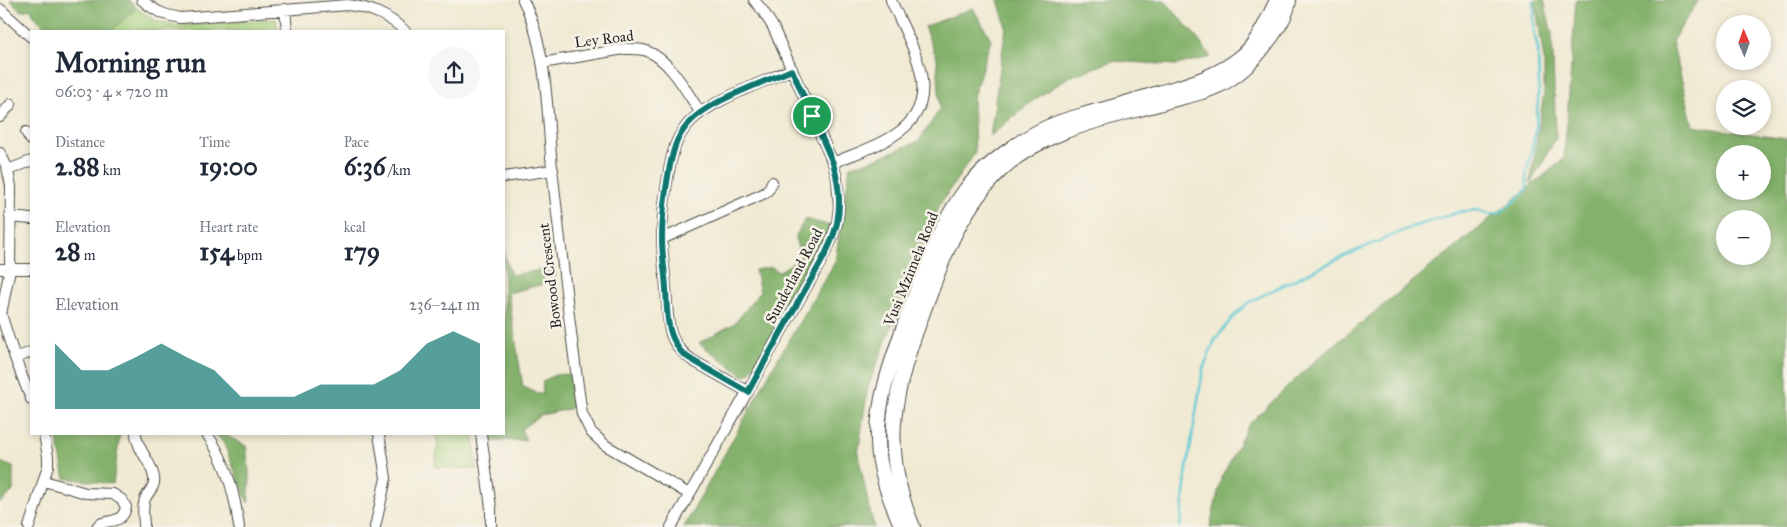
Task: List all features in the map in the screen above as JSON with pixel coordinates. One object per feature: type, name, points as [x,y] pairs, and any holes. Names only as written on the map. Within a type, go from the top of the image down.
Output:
[{"type":"main road","name":"Vusi Mzimela Road","points":[[902,527],[888,490],[880,459],[878,440],[883,392],[890,364],[933,250],[944,225],[967,189],[983,171],[1049,126],[1188,85],[1220,72],[1243,56],[1260,33],[1278,0]]},
{"type":"main road","name":"Vusi Mzimela Road","points":[[913,527],[901,492],[894,453],[893,430],[897,393],[904,366],[946,249],[971,205],[1002,169],[1030,148],[1052,137],[1079,127],[1204,92],[1232,78],[1245,68],[1279,26],[1288,8],[1289,0]]},
{"type":"street","points":[[142,0],[152,9],[163,15],[182,18],[348,5],[364,7],[380,13],[404,30]]},
{"type":"street","name":"Bowood Crescent","points":[[523,0],[534,30],[542,63],[580,402],[585,421],[590,432],[605,445],[690,494]]},
{"type":"street","name":"Sunderland Road","points":[[671,527],[748,392],[831,240],[837,223],[839,207],[837,178],[833,163],[773,27],[754,0]]},
{"type":"street","points":[[833,163],[893,136],[915,116],[920,105],[923,84],[921,68],[891,0]]},
{"type":"street","points":[[0,9],[30,36]]},
{"type":"street","points":[[285,9],[287,30]]},
{"type":"street","name":"Ley Road","points":[[542,63],[624,49],[636,48],[646,51],[666,64],[700,112]]},
{"type":"street","points":[[748,392],[692,360],[683,354],[676,345],[668,320],[662,239],[664,208],[674,150],[683,131],[700,112],[792,70]]},
{"type":"street","points":[[0,117],[11,104]]},
{"type":"street","points":[[0,153],[8,170],[11,186],[5,207],[10,217],[2,314],[15,358],[30,396]]},
{"type":"street","points":[[8,170],[30,161]]},
{"type":"street","points":[[505,177],[553,170]]},
{"type":"street","points":[[662,239],[765,193],[772,182]]},
{"type":"street","points":[[10,217],[30,219]]},
{"type":"street","points":[[5,269],[30,270]]},
{"type":"street","points":[[15,358],[30,352]]},
{"type":"street","points":[[29,527],[44,481],[48,457],[44,435]]},
{"type":"street","points":[[136,435],[138,445],[153,471],[154,477],[153,488],[144,502],[144,527]]},
{"type":"street","points":[[208,435],[215,445],[226,468],[239,527]]},
{"type":"street","points":[[375,527],[386,478],[379,435]]},
{"type":"street","points":[[481,435],[491,508],[491,527]]},
{"type":"street","points":[[44,481],[86,493],[109,492],[122,500],[126,508],[122,517],[114,521],[98,524],[97,527]]},
{"type":"green space","points":[[10,0],[129,0],[136,8],[112,30],[48,30],[34,16],[31,9],[21,11]]},
{"type":"green space","points":[[998,0],[1164,0],[1211,57],[1176,65],[1113,61],[1069,77],[1031,102],[990,136],[1006,27]]},
{"type":"green space","points":[[1535,0],[1544,0],[1552,34],[1556,138],[1530,184],[1544,93],[1544,60]]},
{"type":"green space","points":[[1576,0],[1699,0],[1672,41],[1693,126],[1716,129],[1716,135],[1758,135],[1787,139],[1787,527],[1210,527],[1221,479],[1249,424],[1318,358],[1564,159]]},
{"type":"green space","points":[[136,8],[156,21],[173,26],[276,19],[278,30],[112,30]]},
{"type":"green space","points":[[973,8],[991,39],[973,97],[975,153],[940,204],[868,387],[858,454],[875,527],[684,527],[773,367],[835,262],[850,166],[870,161],[919,141],[940,109],[937,58],[924,27]]},
{"type":"green space","points":[[805,219],[832,226],[777,329],[750,373],[744,376],[699,343],[735,323],[760,292],[755,270],[772,267],[778,272],[801,258],[795,238]]},
{"type":"green space","points":[[505,257],[511,275],[552,268],[556,274],[555,281],[508,293],[523,387],[542,395],[543,381],[555,375],[569,374],[573,381],[575,404],[569,409],[541,415],[521,429],[526,440],[491,441],[490,435],[505,435]]},
{"type":"green space","points":[[56,435],[120,435],[113,484],[65,478]]},
{"type":"green space","points":[[217,435],[226,435],[246,446],[250,480],[248,503],[224,444]]},
{"type":"green space","points":[[435,435],[473,435],[477,469],[435,467],[438,441]]},
{"type":"green space","points":[[0,462],[13,467],[13,491],[0,503]]},
{"type":"waterway","points":[[1180,527],[1187,468],[1203,369],[1215,340],[1232,318],[1248,303],[1344,256],[1412,227],[1459,212],[1476,210],[1491,215],[1501,212],[1522,195],[1527,188],[1526,174],[1536,131],[1539,85],[1538,49],[1534,31],[1534,0]]},
{"type":"route","points":[[792,70],[812,116],[833,163],[837,178],[839,207],[837,223],[820,263],[748,392],[683,354],[671,334],[668,320],[662,239],[663,217],[674,150],[678,138],[700,112],[792,70]]}]
